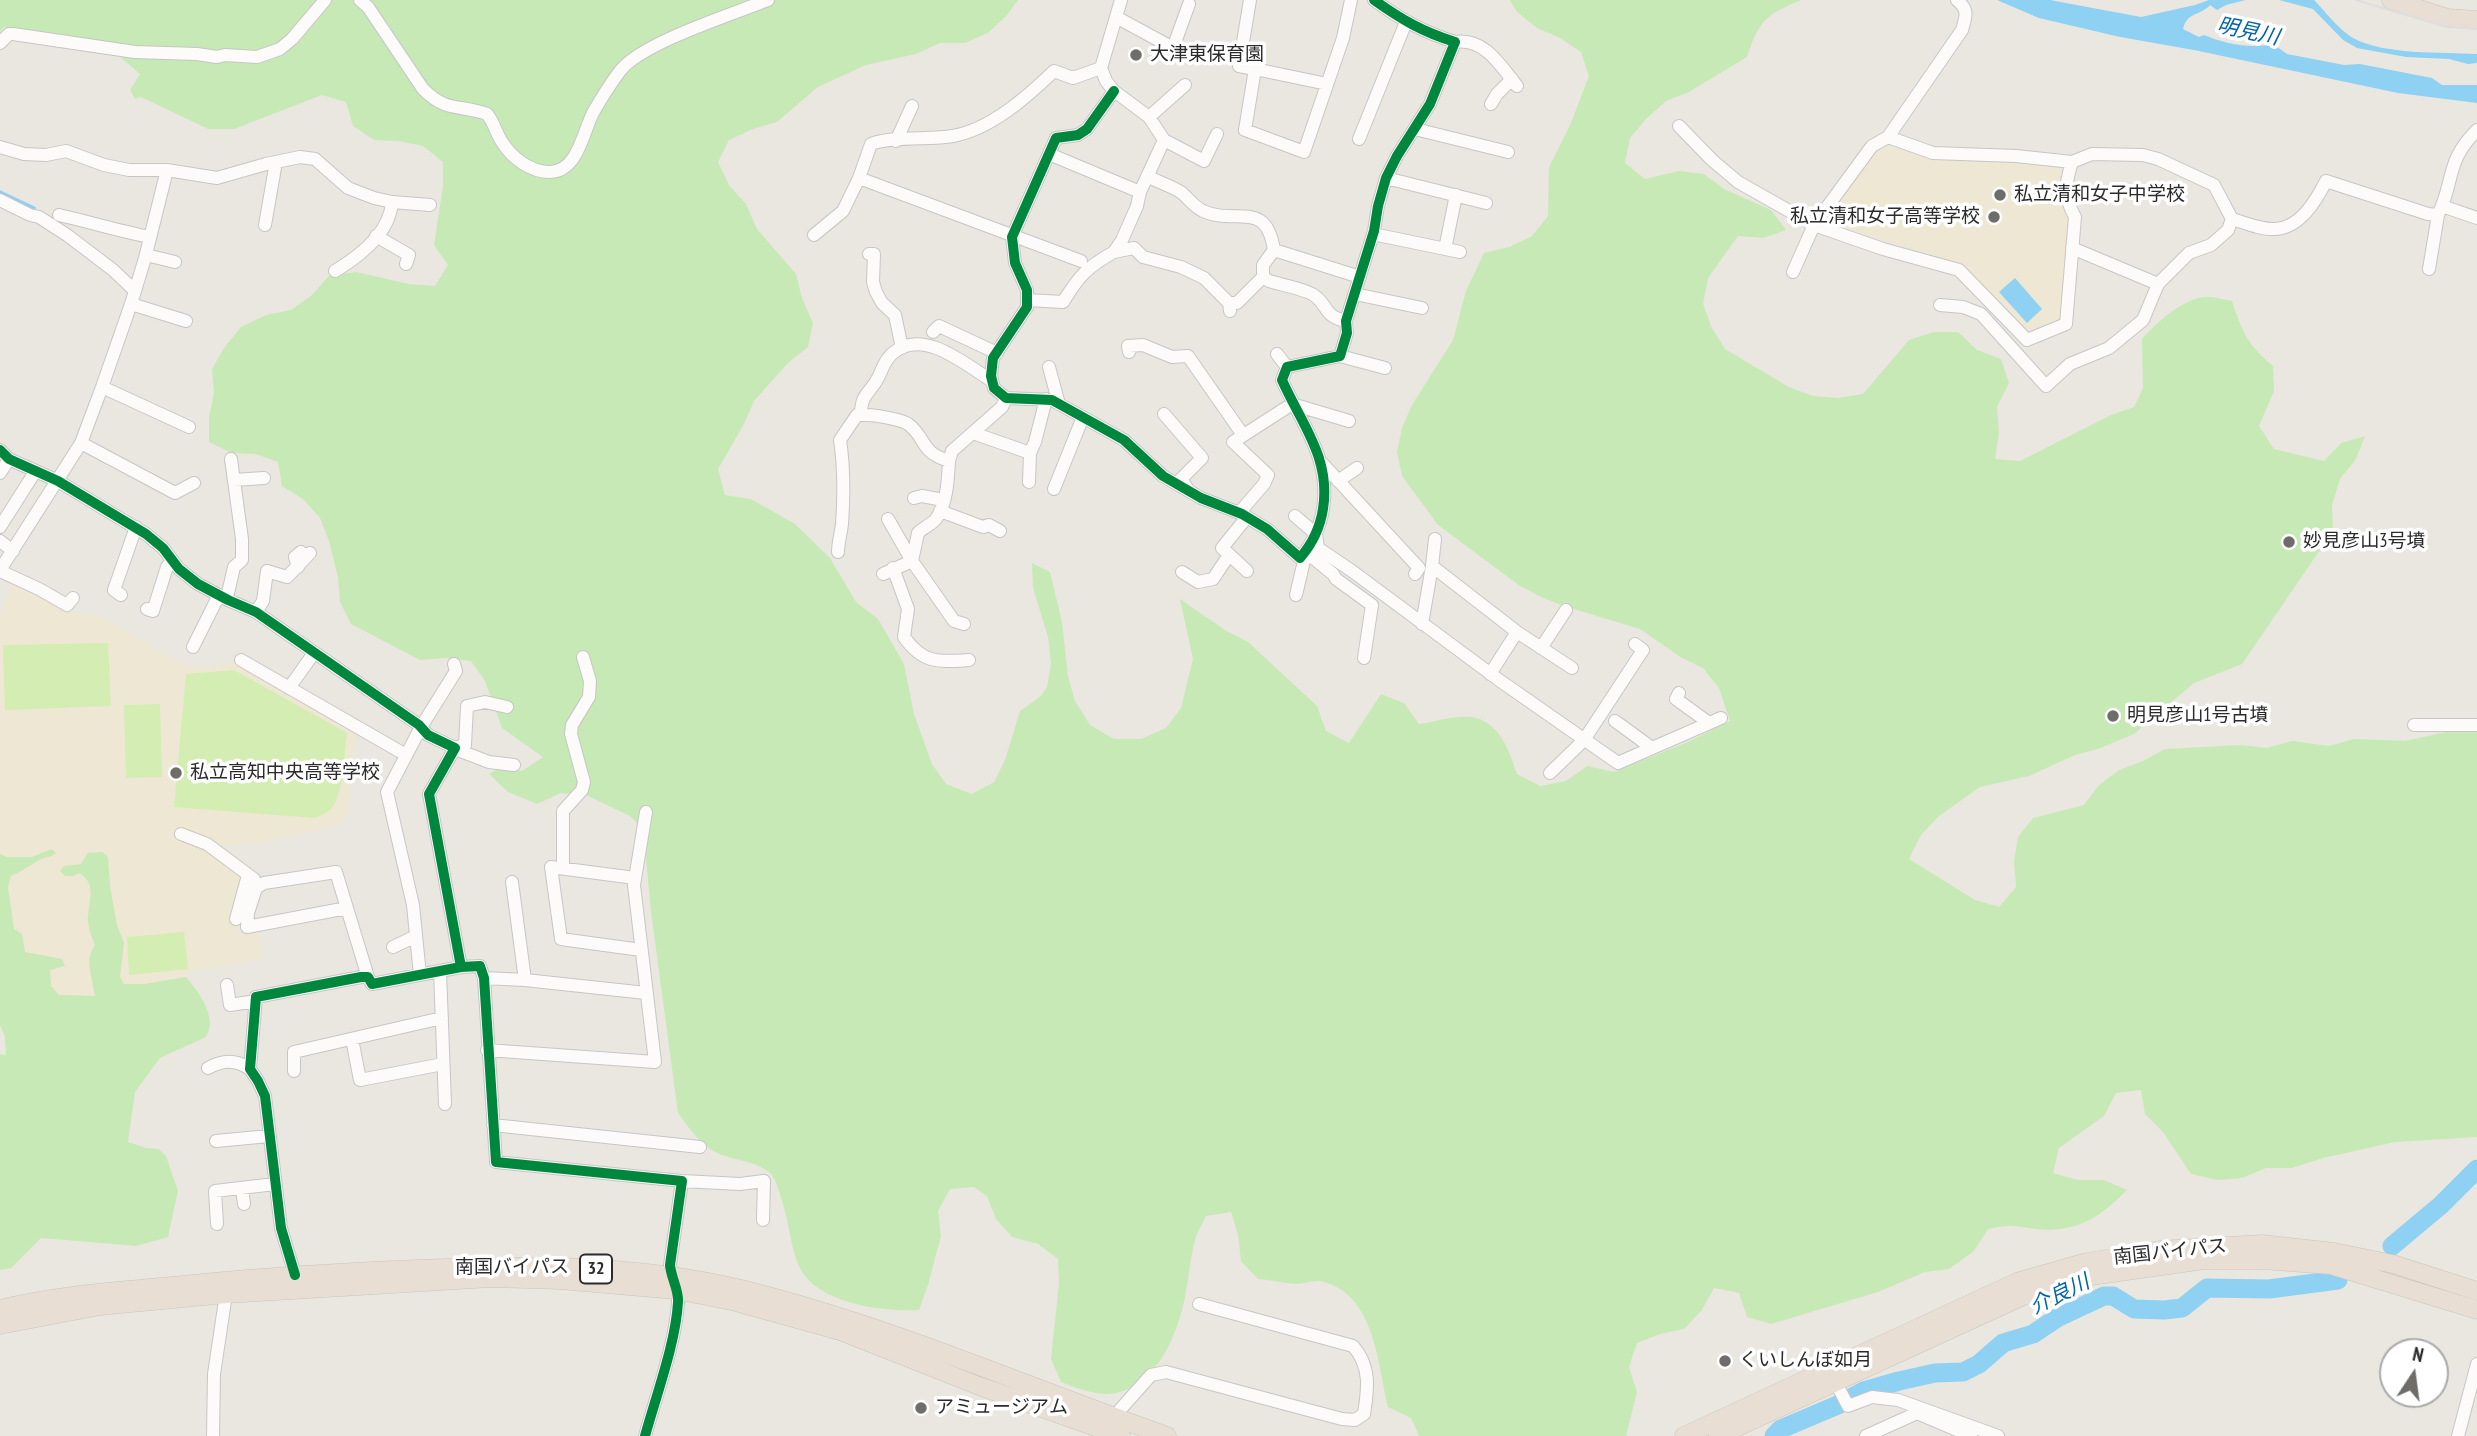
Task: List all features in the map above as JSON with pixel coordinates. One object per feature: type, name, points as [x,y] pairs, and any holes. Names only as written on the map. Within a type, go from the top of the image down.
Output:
[{"type":"highway","points":[[2390,0],[2448,18],[2477,20]]},
{"type":"highway","name":"南国バイパス","points":[[1684,1436],[2017,1282],[2087,1262],[2160,1250],[2262,1244],[2333,1252],[2393,1264],[2477,1291]]},
{"type":"highway","name":"南国バイパス","points":[[1718,1436],[2023,1296],[2091,1276],[2204,1260],[2262,1260],[2330,1265],[2477,1310]]},
{"type":"highway","name":"南国バイパス","points":[[0,1309],[99,1293],[295,1275],[560,1266],[673,1283],[840,1331],[979,1386],[1113,1428],[1167,1436]]},
{"type":"highway","name":"南国バイパス","points":[[0,1325],[100,1306],[226,1294],[491,1278],[673,1283]]},
{"type":"street","points":[[0,43],[9,34],[13,34],[135,52],[257,57],[286,44],[325,0]]},
{"type":"street","points":[[360,0],[368,7],[423,89],[434,100],[454,108],[487,114],[500,141],[510,153],[527,167],[552,172],[560,169],[577,154],[593,113],[622,69],[633,58],[651,47],[768,0]]},
{"type":"street","points":[[1121,0],[1101,68],[1106,81],[1114,91],[1149,117],[1164,141],[1204,161],[1217,134]]},
{"type":"street","points":[[1250,0],[1239,66],[1326,84]]},
{"type":"street","points":[[1255,69],[1245,130],[1304,152],[1343,38],[1351,0]]},
{"type":"street","points":[[1374,0],[1426,33],[1455,42],[1467,40],[1485,48],[1515,82],[1497,93],[1491,104]]},
{"type":"street","points":[[1793,272],[1814,225],[1872,146],[1888,137],[1962,30],[1966,8],[1957,0]]},
{"type":"street","points":[[1116,17],[1173,48],[1189,4]]},
{"type":"street","points":[[1359,139],[1406,22]]},
{"type":"street","points":[[1340,356],[1347,333],[1346,321],[1373,234],[1386,178],[1430,104],[1455,42]]},
{"type":"street","points":[[814,235],[843,211],[871,144],[878,141],[963,133],[989,122],[1034,90],[1054,71],[1073,78],[1101,68]]},
{"type":"street","points":[[1149,117],[1185,85]]},
{"type":"street","points":[[1114,91],[1087,129],[1078,135],[1056,138],[1013,237],[1015,263],[1027,290],[1027,307],[993,358],[994,388],[1006,398],[1046,399],[1059,404],[1124,440],[1163,476],[1267,529],[1302,559],[1372,605],[1364,658]]},
{"type":"street","points":[[896,141],[912,106]]},
{"type":"street","points":[[1679,127],[1738,182],[1814,225],[1883,249],[1959,270],[2027,340],[2066,324],[2075,217],[2067,202],[2066,183],[2073,162]]},
{"type":"street","points":[[1415,129],[1508,152]]},
{"type":"street","points":[[2429,269],[2440,210],[2453,164],[2459,151],[2477,130]]},
{"type":"street","points":[[1888,137],[1933,153],[2016,156],[2073,162],[2092,154],[2143,155],[2158,159],[2214,185],[2232,219],[2274,230],[2287,226],[2302,216],[2317,198],[2326,181],[2428,214],[2440,210],[2477,218]]},
{"type":"street","points":[[1114,252],[1138,206],[1140,192],[1164,141]]},
{"type":"street","points":[[0,147],[24,154],[46,155],[66,151],[104,165],[129,170],[167,170],[217,178],[300,157],[316,159],[348,188],[392,202],[430,205]]},
{"type":"street","points":[[1049,154],[1140,192]]},
{"type":"street","points":[[265,225],[276,162]]},
{"type":"street","points":[[73,598],[67,605],[41,584],[0,570],[80,443],[131,304],[167,170]]},
{"type":"street","points":[[1027,300],[1063,302],[1078,277],[1090,265],[1114,252],[1134,248],[1143,257],[1181,267],[1204,278],[1229,307],[1237,303],[1263,277],[1263,265],[1274,250],[1270,232],[1264,223],[1254,216],[1206,213],[1193,206],[1182,194],[1147,176]]},
{"type":"street","points":[[859,178],[1082,261]]},
{"type":"street","points":[[1386,178],[1486,202]]},
{"type":"street","points":[[1445,249],[1456,195]]},
{"type":"street","points":[[0,200],[39,218],[67,235],[113,270],[134,290]]},
{"type":"street","points":[[335,271],[361,255],[391,217],[392,202]]},
{"type":"street","points":[[59,215],[150,237]]},
{"type":"street","points":[[1940,305],[1963,307],[1980,314],[2046,386],[2070,364],[2109,348],[2143,320],[2158,284],[2189,253],[2211,245],[2228,230],[2232,219]]},
{"type":"street","points":[[1373,234],[1460,252]]},
{"type":"street","points":[[376,236],[409,255],[406,264]]},
{"type":"street","points":[[2072,248],[2158,284]]},
{"type":"street","points":[[1274,250],[1360,277]]},
{"type":"street","points":[[869,254],[874,254],[873,282],[876,292],[881,303],[895,315],[902,348]]},
{"type":"street","points":[[146,255],[175,262]]},
{"type":"street","points":[[1263,277],[1316,296],[1328,314],[1346,321]]},
{"type":"street","points":[[1354,294],[1422,308]]},
{"type":"street","points":[[131,304],[186,321]]},
{"type":"street","points":[[933,332],[939,326],[997,353]]},
{"type":"street","points":[[861,415],[861,400],[876,382],[892,353],[916,344],[928,345],[992,381]]},
{"type":"street","points":[[1129,352],[1128,346],[1143,345],[1172,357],[1188,356],[1243,435]]},
{"type":"street","points":[[1277,354],[1287,367]]},
{"type":"street","points":[[1287,367],[1340,356],[1385,368]]},
{"type":"street","points":[[1049,367],[1059,404]]},
{"type":"street","points":[[1287,367],[1282,380],[1322,463],[1326,490],[1320,530],[1302,559],[1296,595]]},
{"type":"street","points":[[102,387],[189,427]]},
{"type":"street","points":[[912,561],[918,533],[935,522],[942,505],[952,451],[1002,407],[1006,398]]},
{"type":"street","points":[[1029,482],[1030,453],[1046,399]]},
{"type":"street","points":[[1247,571],[1222,548],[1268,475],[1233,442],[1292,404],[1349,421]]},
{"type":"street","points":[[838,552],[842,527],[844,462],[840,440],[858,415],[868,414],[906,423],[926,449],[949,461]]},
{"type":"street","points":[[1164,414],[1202,458],[1181,479],[1189,491]]},
{"type":"street","points":[[1054,489],[1083,417]]},
{"type":"street","points":[[973,433],[1030,453]]},
{"type":"street","points":[[80,443],[175,493],[194,483]]},
{"type":"street","points":[[0,473],[5,454],[34,472],[58,481],[136,527],[163,548],[172,561],[198,584],[256,612],[421,727],[428,736],[489,762],[514,765]]},
{"type":"street","points":[[193,647],[216,601],[228,593],[234,567],[242,560],[235,527],[231,459]]},
{"type":"street","points":[[1322,463],[1419,568],[1415,574]]},
{"type":"street","points":[[1338,481],[1357,468]]},
{"type":"street","points":[[0,527],[34,472]]},
{"type":"street","points":[[234,480],[264,478]]},
{"type":"street","points":[[915,498],[922,496],[983,527],[989,525],[1000,531]]},
{"type":"street","points":[[1296,516],[1316,534],[1318,548],[1312,556],[1336,579]]},
{"type":"street","points":[[888,519],[912,561],[954,621],[964,624]]},
{"type":"street","points":[[121,595],[114,590],[136,527]]},
{"type":"street","points":[[1423,624],[1435,540]]},
{"type":"street","points":[[0,541],[13,551]]},
{"type":"street","points":[[1318,548],[1490,674],[1618,763],[1715,720],[1676,699],[1679,693]]},
{"type":"street","points":[[256,612],[263,601],[267,571],[287,577],[298,567],[305,553]]},
{"type":"street","points":[[1182,572],[1198,582],[1213,579],[1230,555]]},
{"type":"street","points":[[147,609],[153,611],[167,567],[172,561]]},
{"type":"street","points":[[912,561],[888,571],[908,609],[904,637],[912,649],[934,662],[969,660]]},
{"type":"street","points":[[1432,566],[1517,632],[1572,668]]},
{"type":"street","points":[[1541,648],[1566,610]]},
{"type":"street","points":[[1490,674],[1517,632]]},
{"type":"street","points":[[1550,773],[1584,740],[1643,650],[1635,645]]},
{"type":"street","points":[[289,688],[314,653]]},
{"type":"street","points":[[563,869],[563,811],[582,790],[584,782],[571,734],[572,725],[589,697],[590,681],[583,657]]},
{"type":"street","points":[[241,660],[406,755]]},
{"type":"street","points":[[420,975],[413,905],[387,792],[421,727],[456,671],[454,664]]},
{"type":"street","points":[[461,967],[429,794],[455,748],[465,745],[467,706],[485,702],[507,708]]},
{"type":"street","points":[[1615,721],[1652,748]]},
{"type":"street","points":[[2414,725],[2477,725]]},
{"type":"street","points":[[487,1050],[655,1062],[635,877],[646,812]]},
{"type":"street","points":[[181,834],[207,844],[254,879],[256,888],[247,927],[347,908]]},
{"type":"street","points":[[635,877],[551,867],[561,939],[641,950]]},
{"type":"street","points":[[256,888],[264,883],[336,872],[372,984],[461,967],[480,966],[484,978],[496,1162],[682,1181],[740,1184],[764,1181],[763,1220]]},
{"type":"street","points":[[236,919],[248,875]]},
{"type":"street","points":[[512,882],[525,980]]},
{"type":"street","points":[[393,947],[416,936]]},
{"type":"street","points":[[440,971],[445,1104]]},
{"type":"street","points":[[250,1069],[256,997],[368,977]]},
{"type":"street","points":[[484,978],[646,993]]},
{"type":"street","points":[[227,985],[230,1005],[256,1001]]},
{"type":"street","points":[[294,1071],[294,1052],[442,1018]]},
{"type":"street","points":[[352,1039],[360,1080],[443,1064]]},
{"type":"street","points":[[208,1068],[220,1062],[242,1064],[250,1069],[265,1096],[281,1228],[295,1275]]},
{"type":"street","points":[[493,1125],[701,1147]]},
{"type":"street","points":[[216,1141],[269,1136]]},
{"type":"street","points":[[645,1436],[676,1321],[679,1298],[673,1283],[682,1181]]},
{"type":"street","points":[[217,1224],[215,1191],[275,1184]]},
{"type":"street","points":[[242,1189],[244,1204]]},
{"type":"street","points":[[213,1436],[214,1374],[226,1294]]},
{"type":"street","points":[[1113,1428],[1151,1376],[1166,1371],[1342,1419],[1355,1420],[1364,1414],[1367,1371],[1360,1354],[1353,1346],[1199,1304]]},
{"type":"street","points":[[2458,1436],[2477,1364]]},
{"type":"street","points":[[1836,1383],[1848,1406],[1872,1397],[1898,1400],[1998,1436]]},
{"type":"street","points":[[1866,1436],[1917,1413],[1971,1436]]},
{"type":"shaded area","points":[[1885,146],[1929,158],[2060,166],[2061,197],[2070,222],[2060,318],[2027,333],[1963,265],[1825,222],[1869,154]]},
{"type":"shaded area","name":"私立高知中央高等学校","points":[[12,583],[69,612],[101,616],[187,667],[238,662],[357,731],[347,815],[334,827],[251,844],[207,846],[242,878],[237,934],[258,931],[263,959],[187,973],[170,1022],[21,1022],[0,914],[0,615]]},
{"type":"green space","points":[[0,0],[1018,0],[988,33],[965,43],[940,43],[916,54],[866,65],[818,87],[777,122],[729,140],[718,162],[729,185],[746,204],[757,229],[796,274],[802,298],[813,323],[808,347],[788,363],[754,401],[718,469],[725,495],[751,499],[795,524],[830,558],[856,602],[878,619],[904,664],[914,714],[932,764],[946,784],[972,794],[994,782],[1005,760],[1020,711],[1041,696],[1047,687],[1051,663],[1048,637],[1033,588],[1032,563],[1050,572],[1062,622],[1068,676],[1075,701],[1090,725],[1114,739],[1141,739],[1166,728],[1181,708],[1193,659],[1180,599],[1225,630],[1248,642],[1317,706],[1326,731],[1349,743],[1381,694],[1404,703],[1419,724],[1451,718],[1480,719],[1496,730],[1506,746],[1517,774],[1540,786],[1566,781],[1587,766],[1614,772],[1690,741],[1730,721],[1719,688],[1703,668],[1682,658],[1640,629],[1567,607],[1520,586],[1438,525],[1402,476],[1397,452],[1402,428],[1412,405],[1453,340],[1466,291],[1484,253],[1509,247],[1532,236],[1548,216],[1549,167],[1571,123],[1589,76],[1581,52],[1560,38],[1537,28],[1517,12],[1510,0],[1801,0],[1765,20],[1747,57],[1689,92],[1666,101],[1630,138],[1625,163],[1645,179],[1679,171],[1704,174],[1724,189],[1771,210],[1786,230],[1763,238],[1738,236],[1708,278],[1703,304],[1712,328],[1725,349],[1789,387],[1813,396],[1838,398],[1863,394],[1909,340],[1933,332],[1958,332],[1977,350],[2001,359],[2009,383],[1997,407],[1999,433],[1995,459],[2020,461],[2111,415],[2134,407],[2143,388],[2142,339],[2181,305],[2200,298],[2215,297],[2232,301],[2247,337],[2273,366],[2274,391],[2259,426],[2274,449],[2324,461],[2341,443],[2365,436],[2356,459],[2340,479],[2332,505],[2333,531],[2242,664],[2194,683],[2134,734],[2075,755],[2029,776],[1980,787],[1939,816],[1921,835],[1909,859],[1975,900],[1999,907],[2016,887],[2014,861],[2018,837],[2033,818],[2084,805],[2099,785],[2119,770],[2165,749],[2241,745],[2267,748],[2292,741],[2329,746],[2354,739],[2405,741],[2477,725],[2477,1137],[2395,1142],[2323,1158],[2292,1168],[2266,1168],[2242,1178],[2217,1180],[2191,1174],[2163,1132],[2145,1114],[2141,1090],[2116,1093],[2104,1116],[2059,1148],[2053,1173],[2078,1180],[2104,1180],[2127,1190],[2097,1216],[2064,1229],[2008,1226],[1988,1229],[1974,1251],[1949,1269],[1925,1272],[1878,1292],[1771,1324],[1747,1317],[1739,1293],[1714,1288],[1702,1310],[1684,1329],[1637,1343],[1629,1367],[1637,1392],[1626,1436],[1419,1436],[1411,1418],[1388,1407],[1371,1334],[1354,1302],[1341,1290],[1324,1282],[1296,1284],[1258,1279],[1241,1261],[1238,1235],[1231,1212],[1206,1216],[1195,1240],[1182,1310],[1169,1345],[1145,1378],[1122,1392],[1096,1393],[1061,1382],[1051,1359],[1059,1283],[1058,1259],[1038,1244],[1012,1237],[996,1219],[987,1196],[974,1187],[950,1189],[938,1211],[941,1236],[919,1310],[871,1307],[837,1298],[810,1282],[801,1270],[778,1189],[770,1173],[710,1149],[678,1113],[651,912],[646,859],[648,834],[630,816],[586,795],[561,793],[537,804],[508,792],[489,774],[501,767],[522,771],[543,757],[502,728],[485,681],[471,661],[445,658],[420,660],[351,624],[340,602],[338,577],[320,518],[303,499],[282,486],[278,462],[256,454],[232,453],[209,442],[209,418],[214,393],[212,369],[241,327],[266,315],[291,310],[312,295],[329,276],[356,272],[409,284],[435,286],[448,265],[434,245],[443,186],[443,162],[423,146],[374,140],[353,126],[346,102],[322,95],[234,129],[208,129],[141,97],[135,99],[130,90],[140,74],[105,44],[4,27],[0,32]]},
{"type":"green space","points":[[108,643],[111,706],[5,710],[3,645]]},
{"type":"green space","points":[[234,670],[347,733],[337,800],[327,812],[314,818],[174,807],[186,674]]},
{"type":"green space","points":[[160,704],[162,777],[126,778],[124,705]]},
{"type":"green space","points":[[52,849],[56,853],[54,855],[11,876],[8,887],[14,929],[22,934],[25,952],[62,959],[65,966],[50,970],[51,986],[59,995],[95,996],[90,963],[95,945],[88,922],[91,895],[89,883],[79,873],[65,876],[60,871],[64,866],[81,864],[88,853],[102,852],[108,857],[117,925],[124,943],[120,977],[124,984],[145,984],[186,977],[205,1005],[210,1021],[206,1037],[160,1058],[135,1092],[128,1142],[159,1149],[166,1156],[178,1191],[168,1237],[136,1246],[41,1238],[11,1268],[0,1270],[0,1054],[6,1055],[5,1037],[0,1025],[0,854],[7,857],[32,857]]},
{"type":"green space","points":[[184,932],[188,969],[129,975],[127,937]]},
{"type":"water","points":[[1997,0],[2050,0],[2141,17],[2209,0],[2246,0],[2217,10],[2210,5],[2191,17],[2183,29],[2199,37],[2204,35],[2229,43],[2247,46],[2273,44],[2287,54],[2432,78],[2442,85],[2477,85],[2477,103],[2398,93],[2120,37],[2039,18]]},
{"type":"water","points":[[2279,0],[2314,0],[2342,30],[2366,43],[2413,52],[2477,54],[2477,63],[2406,57],[2357,48],[2343,40],[2313,9]]},
{"type":"water","points":[[2015,278],[2042,309],[2027,323],[1999,292]]},
{"type":"waterway","points":[[0,192],[34,208]]},
{"type":"waterway","name":"介良川","points":[[2392,1246],[2441,1205],[2477,1169]]},
{"type":"waterway","name":"介良川","points":[[1849,1399],[1864,1391],[1899,1381],[1935,1373],[1963,1372],[1979,1364],[2003,1343],[2033,1334],[2057,1318],[2104,1296],[2113,1296],[2134,1309],[2164,1310],[2182,1308],[2207,1288],[2269,1289],[2338,1280]]},
{"type":"waterway","name":"介良川","points":[[1774,1436],[1781,1429],[1840,1404]]},
{"type":"tram line","points":[[2356,0],[2443,26],[2477,29]]},
{"type":"cycle path","points":[[1114,91],[1087,129],[1078,135],[1056,138],[1012,237],[1015,263],[1027,290],[1027,307],[993,358],[991,376],[994,388],[1006,398],[1052,400],[1124,440],[1163,476],[1201,498],[1242,514],[1267,529],[1300,558],[1320,523],[1323,509],[1323,474],[1313,442],[1282,380],[1287,367],[1340,356],[1347,333],[1346,321],[1374,231],[1386,178],[1430,104],[1455,42],[1413,25],[1374,0]]},
{"type":"cycle path","points":[[0,450],[9,459],[58,481],[146,534],[163,548],[179,569],[198,584],[256,612],[419,725],[428,735],[455,748],[429,794],[461,967]]},
{"type":"cycle path","points":[[295,1275],[281,1228],[265,1096],[250,1069],[256,997],[361,977],[368,977],[372,984],[461,967],[480,966],[484,978],[496,1162],[682,1181],[670,1265],[678,1297],[676,1318],[670,1351],[645,1436]]},
{"type":"place","name":"大津東保育園","points":[[1136,55]]},
{"type":"place","name":"私立清和女子中学校","points":[[2000,195]]},
{"type":"place","name":"私立清和女子高等学校","points":[[1994,217]]},
{"type":"place","name":"妙見彦山3号墳","points":[[2289,542]]},
{"type":"place","name":"明見彦山1号古墳","points":[[2113,716]]},
{"type":"place","name":"私立高知中央高等学校","points":[[176,773]]},
{"type":"place","name":"くいしんぼ如月","points":[[1725,1361]]},
{"type":"place","name":"アミュージアム","points":[[921,1408]]},
{"type":"water label","name":"明見川","points":[[2248,32]]}]
